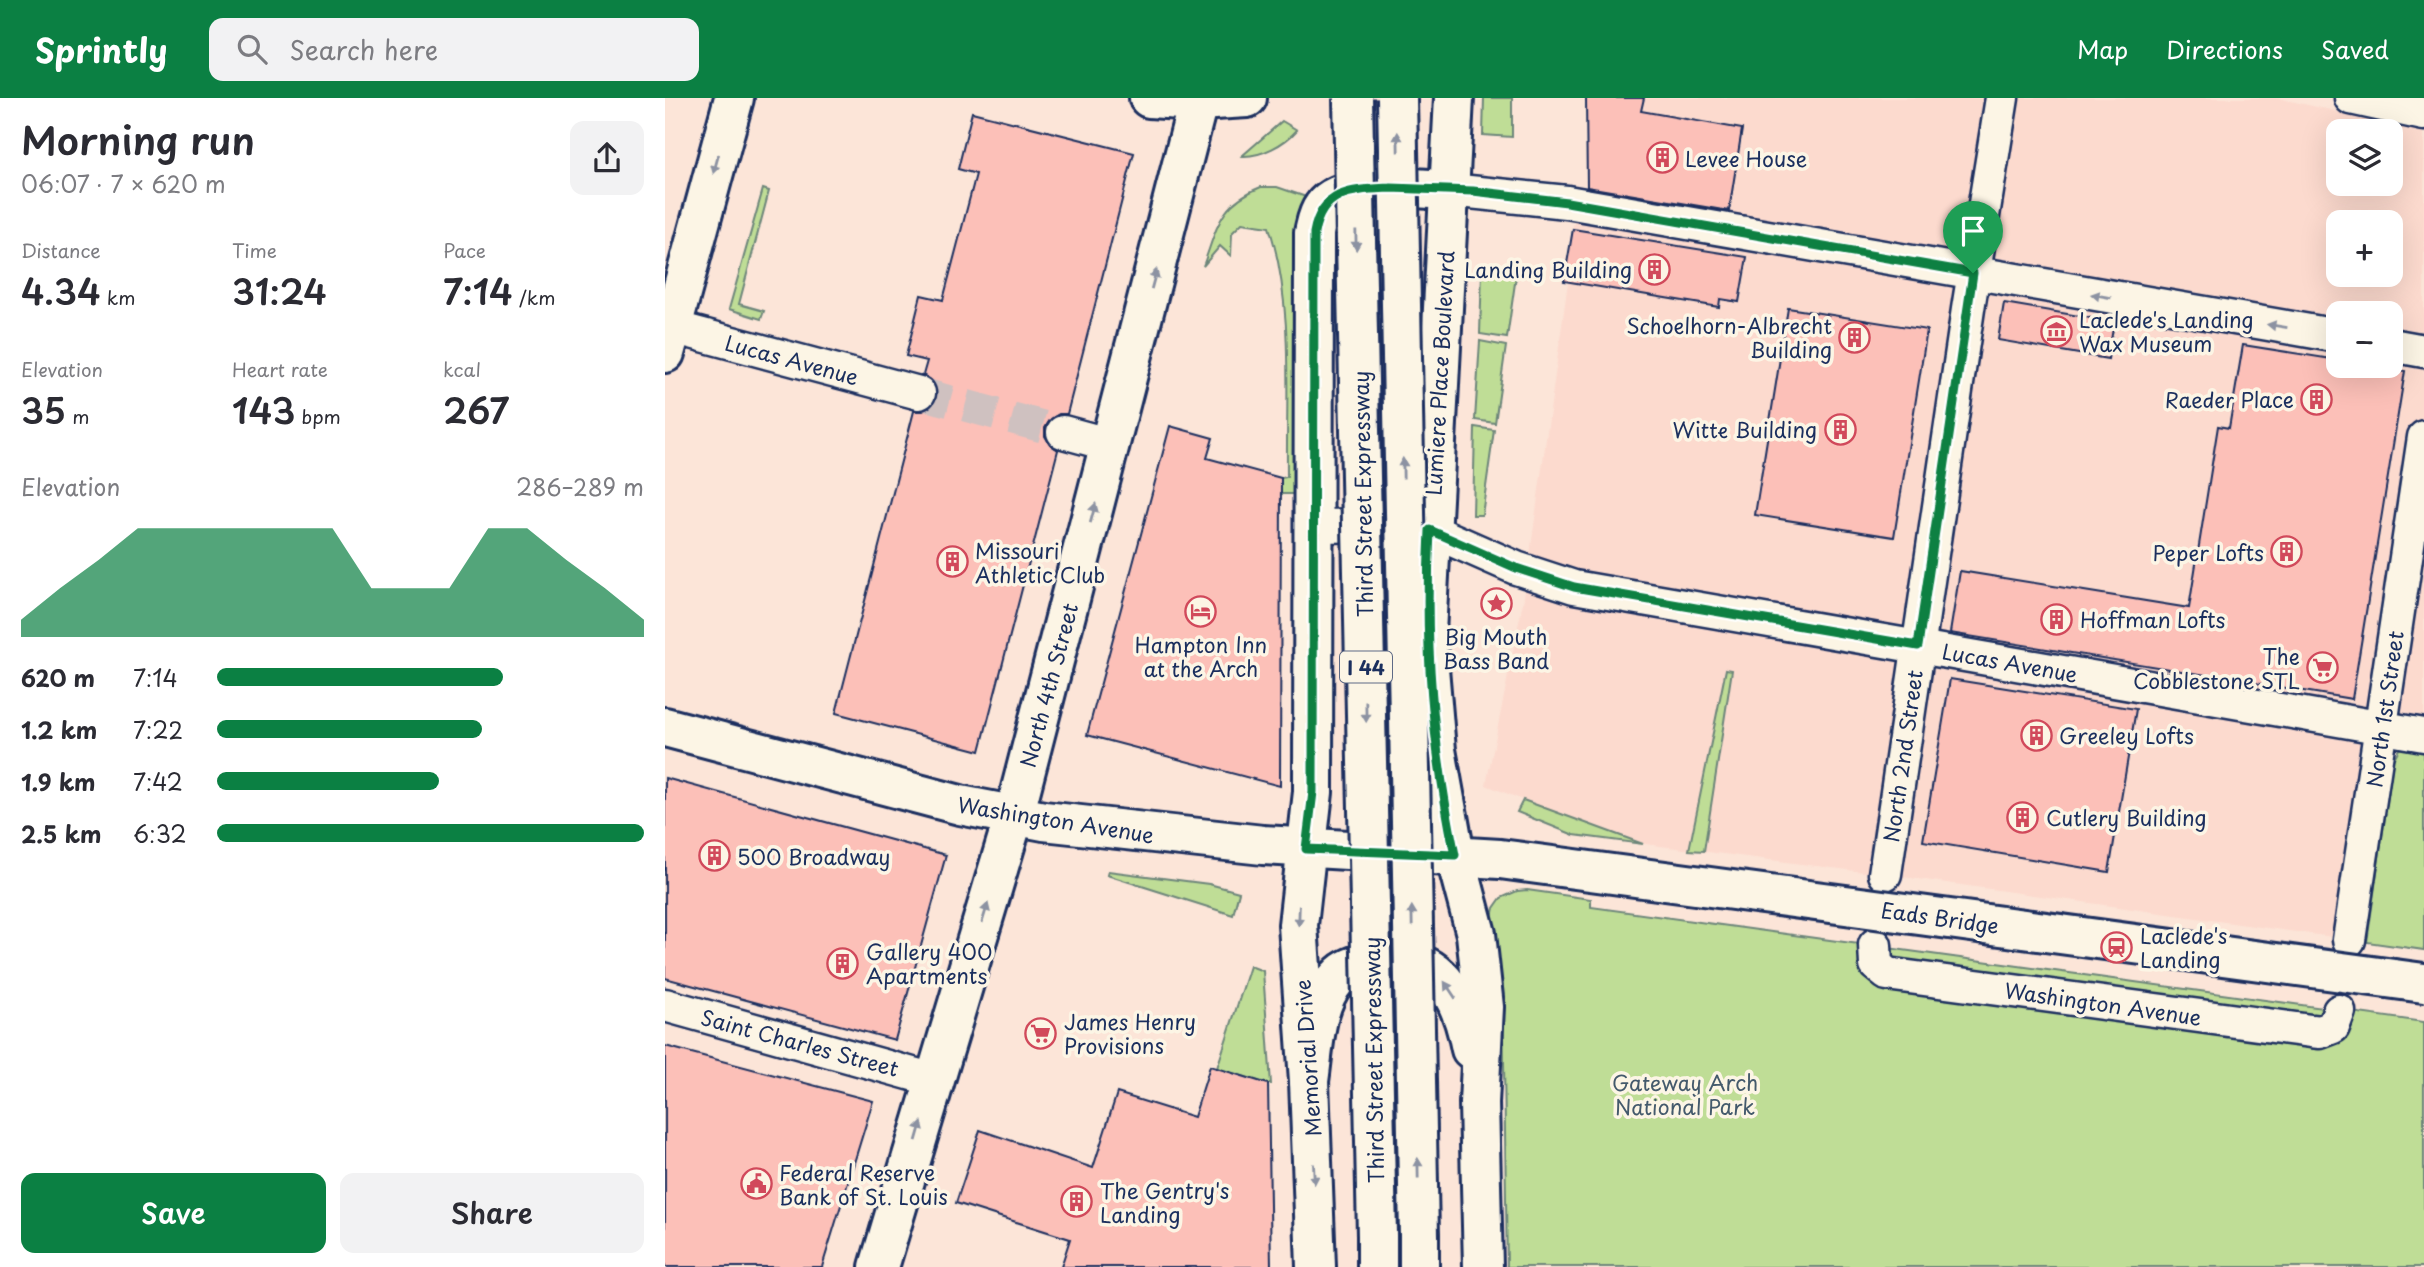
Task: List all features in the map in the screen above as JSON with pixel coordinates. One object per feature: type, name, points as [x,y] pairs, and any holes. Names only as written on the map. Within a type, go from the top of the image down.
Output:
[{"type":"main road","points":[[667,335],[734,98]]},
{"type":"main road","points":[[1149,98],[1247,98]]},
{"type":"main road","name":"Third Street Expressway","points":[[1353,98],[1377,1252]]},
{"type":"main road","name":"Third Street Expressway","points":[[1397,98],[1419,1251]]},
{"type":"main road","name":"Lumiere Place Boulevard","points":[[1454,98],[1426,633],[1429,689],[1440,779],[1479,957],[1484,1007],[1479,1103]]},
{"type":"main road","name":"North 4th Street","points":[[879,1267],[1014,816],[1199,99]]},
{"type":"main road","name":"Memorial Drive","points":[[1317,1267],[1310,1081],[1298,925],[1313,792],[1314,233],[1323,206],[1337,195],[1391,188],[1450,190]]},
{"type":"main road","name":"Washington Avenue","points":[[665,727],[960,805],[1014,816],[1172,836],[1306,849],[1455,855]]},
{"type":"main road","name":"Eads Bridge","points":[[1455,855],[1523,861],[2424,983]]},
{"type":"main road","points":[[1310,1081],[1322,1008],[1338,976],[1350,968],[1366,963],[1419,963],[1440,975],[1456,999],[1471,1045],[1479,1103],[1483,1267]]},
{"type":"street","name":"North 2nd Street","points":[[1885,874],[2001,98]]},
{"type":"street","points":[[2351,98],[2424,114]]},
{"type":"street","points":[[1450,190],[1567,202],[2326,334]]},
{"type":"street","name":"Lucas Avenue","points":[[667,335],[919,393]]},
{"type":"street","points":[[2403,347],[2424,351]]},
{"type":"street","points":[[1063,432],[1111,445]]},
{"type":"street","name":"North 1st Street","points":[[2349,940],[2424,438]]},
{"type":"street","name":"Lucas Avenue","points":[[1313,526],[1396,525],[1430,530],[1516,568],[1574,587],[2424,735]]},
{"type":"street","name":"Washington Avenue","points":[[1875,955],[1887,974],[2320,1032],[2336,1019]]},
{"type":"street","name":"Saint Charles Street","points":[[665,1005],[934,1080]]},
{"type":"shaded area","name":"Laclede's Landing","points":[[1586,98],[2277,98],[2371,119],[2326,119],[2326,196],[2403,196],[2403,126],[2424,131],[2424,721],[2368,712],[2332,937],[1918,879],[1574,835],[1517,812],[1523,800],[1486,785],[1524,597],[1568,282],[1564,281],[1573,226],[1587,188]]},
{"type":"green space","points":[[1484,98],[1512,98],[1512,137],[1483,135]]},
{"type":"green space","points":[[1282,121],[1297,130],[1272,149],[1242,156]]},
{"type":"green space","points":[[1261,187],[1277,187],[1306,197],[1303,207],[1298,494],[1281,494],[1281,478],[1287,477],[1287,350],[1282,287],[1269,227],[1242,223],[1232,233],[1231,256],[1220,246],[1203,266],[1217,228],[1228,209],[1236,201]]},
{"type":"green space","points":[[763,189],[769,191],[739,304],[764,311],[761,319],[729,309]]},
{"type":"green space","points":[[1482,271],[1516,276],[1507,338],[1480,334]]},
{"type":"green space","points":[[1480,341],[1506,346],[1495,423],[1475,420]]},
{"type":"green space","points":[[1475,427],[1494,430],[1482,515],[1473,515]]},
{"type":"green space","points":[[1726,669],[1732,670],[1704,851],[1689,850]]},
{"type":"green space","points":[[2399,749],[2424,749],[2424,950],[2367,942],[2393,760]]},
{"type":"green space","points":[[1523,800],[1643,844],[1574,835],[1517,812]]},
{"type":"green space","points":[[1108,871],[1209,884],[1239,892],[1233,915],[1107,875]]},
{"type":"green space","name":"Gateway Arch National Park","points":[[1527,890],[1591,899],[1591,907],[2424,1022],[2424,1267],[1507,1267],[1503,995],[1491,922],[1494,908],[1501,898]]},
{"type":"green space","points":[[1250,966],[1263,971],[1271,1084],[1217,1068]]},
{"type":"building","name":"Levee House","points":[[1586,98],[1644,98],[1641,111],[1742,129],[1729,211],[1587,187]]},
{"type":"building","points":[[972,112],[1134,153],[1067,414],[1059,414],[1051,419],[1045,428],[1045,436],[1058,450],[980,751],[836,713],[914,411],[923,411],[931,406],[937,397],[937,389],[932,381],[923,375],[927,361],[906,356],[921,295],[943,300],[976,174],[958,169]]},
{"type":"building","name":"Landing Building","points":[[1573,229],[1747,257],[1739,302],[1720,299],[1719,307],[1564,281]]},
{"type":"building","name":"Laclede's Landing Wax Museum","points":[[2004,303],[2114,322],[2108,359],[1998,340]]},
{"type":"building","name":"Witte Building","points":[[1788,308],[1927,330],[1894,537],[1755,515]]},
{"type":"building","name":"Peper Lofts","points":[[2243,345],[2326,358],[2326,378],[2403,378],[2405,371],[2352,699],[1950,633],[1960,571],[2189,608],[2218,426],[2229,428]]},
{"type":"building","name":"Hampton Inn at the Arch","points":[[1170,426],[1213,438],[1207,458],[1281,478],[1280,786],[1087,735]]},
{"type":"building","points":[[1950,679],[2136,709],[2109,872],[1923,841]]},
{"type":"building","name":"Gallery 400 Apartments","points":[[665,778],[946,855],[895,1040],[665,978]]},
{"type":"building","name":"Federal Reserve Bank of St. Louis","points":[[665,1046],[873,1101],[822,1267],[665,1267]]},
{"type":"building","points":[[1210,1066],[1268,1084],[1271,1267],[1061,1267],[1070,1239],[956,1203],[980,1130],[1093,1168],[1117,1093],[1194,1117]]},
{"type":"tunnel","points":[[919,393],[1063,432]]},
{"type":"tram line","points":[[1855,891],[2424,969]]},
{"type":"tram line","points":[[1850,925],[2424,1003]]},
{"type":"place","name":"Levee House","points":[[1662,158]]},
{"type":"place","name":"Landing Building","points":[[1655,269]]},
{"type":"place","name":"Laclede's Landing Wax Museum","points":[[2056,331]]},
{"type":"place","name":"Schoelhorn-Albrecht Building","points":[[1855,337]]},
{"type":"place","name":"Raeder Place","points":[[2317,399]]},
{"type":"place","name":"Witte Building","points":[[1840,429]]},
{"type":"place","name":"Peper Lofts","points":[[2287,552]]},
{"type":"place","name":"Missouri Athletic Club","points":[[952,562]]},
{"type":"place","name":"Big Mouth Bass Band","points":[[1496,604]]},
{"type":"place","name":"Hampton Inn at the Arch","points":[[1201,612]]},
{"type":"place","name":"Hoffman Lofts","points":[[2057,619]]},
{"type":"place","name":"The Cobblestone STL","points":[[2323,668]]},
{"type":"place","name":"Greeley Lofts","points":[[2036,735]]},
{"type":"place","name":"Cutlery Building","points":[[2023,817]]},
{"type":"place","name":"500 Broadway","points":[[714,856]]},
{"type":"place","name":"Laclede's Landing","points":[[2117,947]]},
{"type":"place","name":"Gallery 400 Apartments","points":[[843,963]]},
{"type":"place","name":"James Henry Provisions","points":[[1041,1033]]},
{"type":"place","name":"Federal Reserve Bank of St. Louis","points":[[756,1184]]},
{"type":"place","name":"The Gentry's Landing","points":[[1077,1202]]},
{"type":"route","points":[[1391,188],[1473,191],[1567,202],[1973,273],[1918,646],[1574,587],[1498,561],[1430,530],[1426,633],[1429,689],[1440,779],[1455,855],[1306,849],[1313,792],[1314,233],[1323,206],[1337,195],[1362,190],[1391,188]]}]
